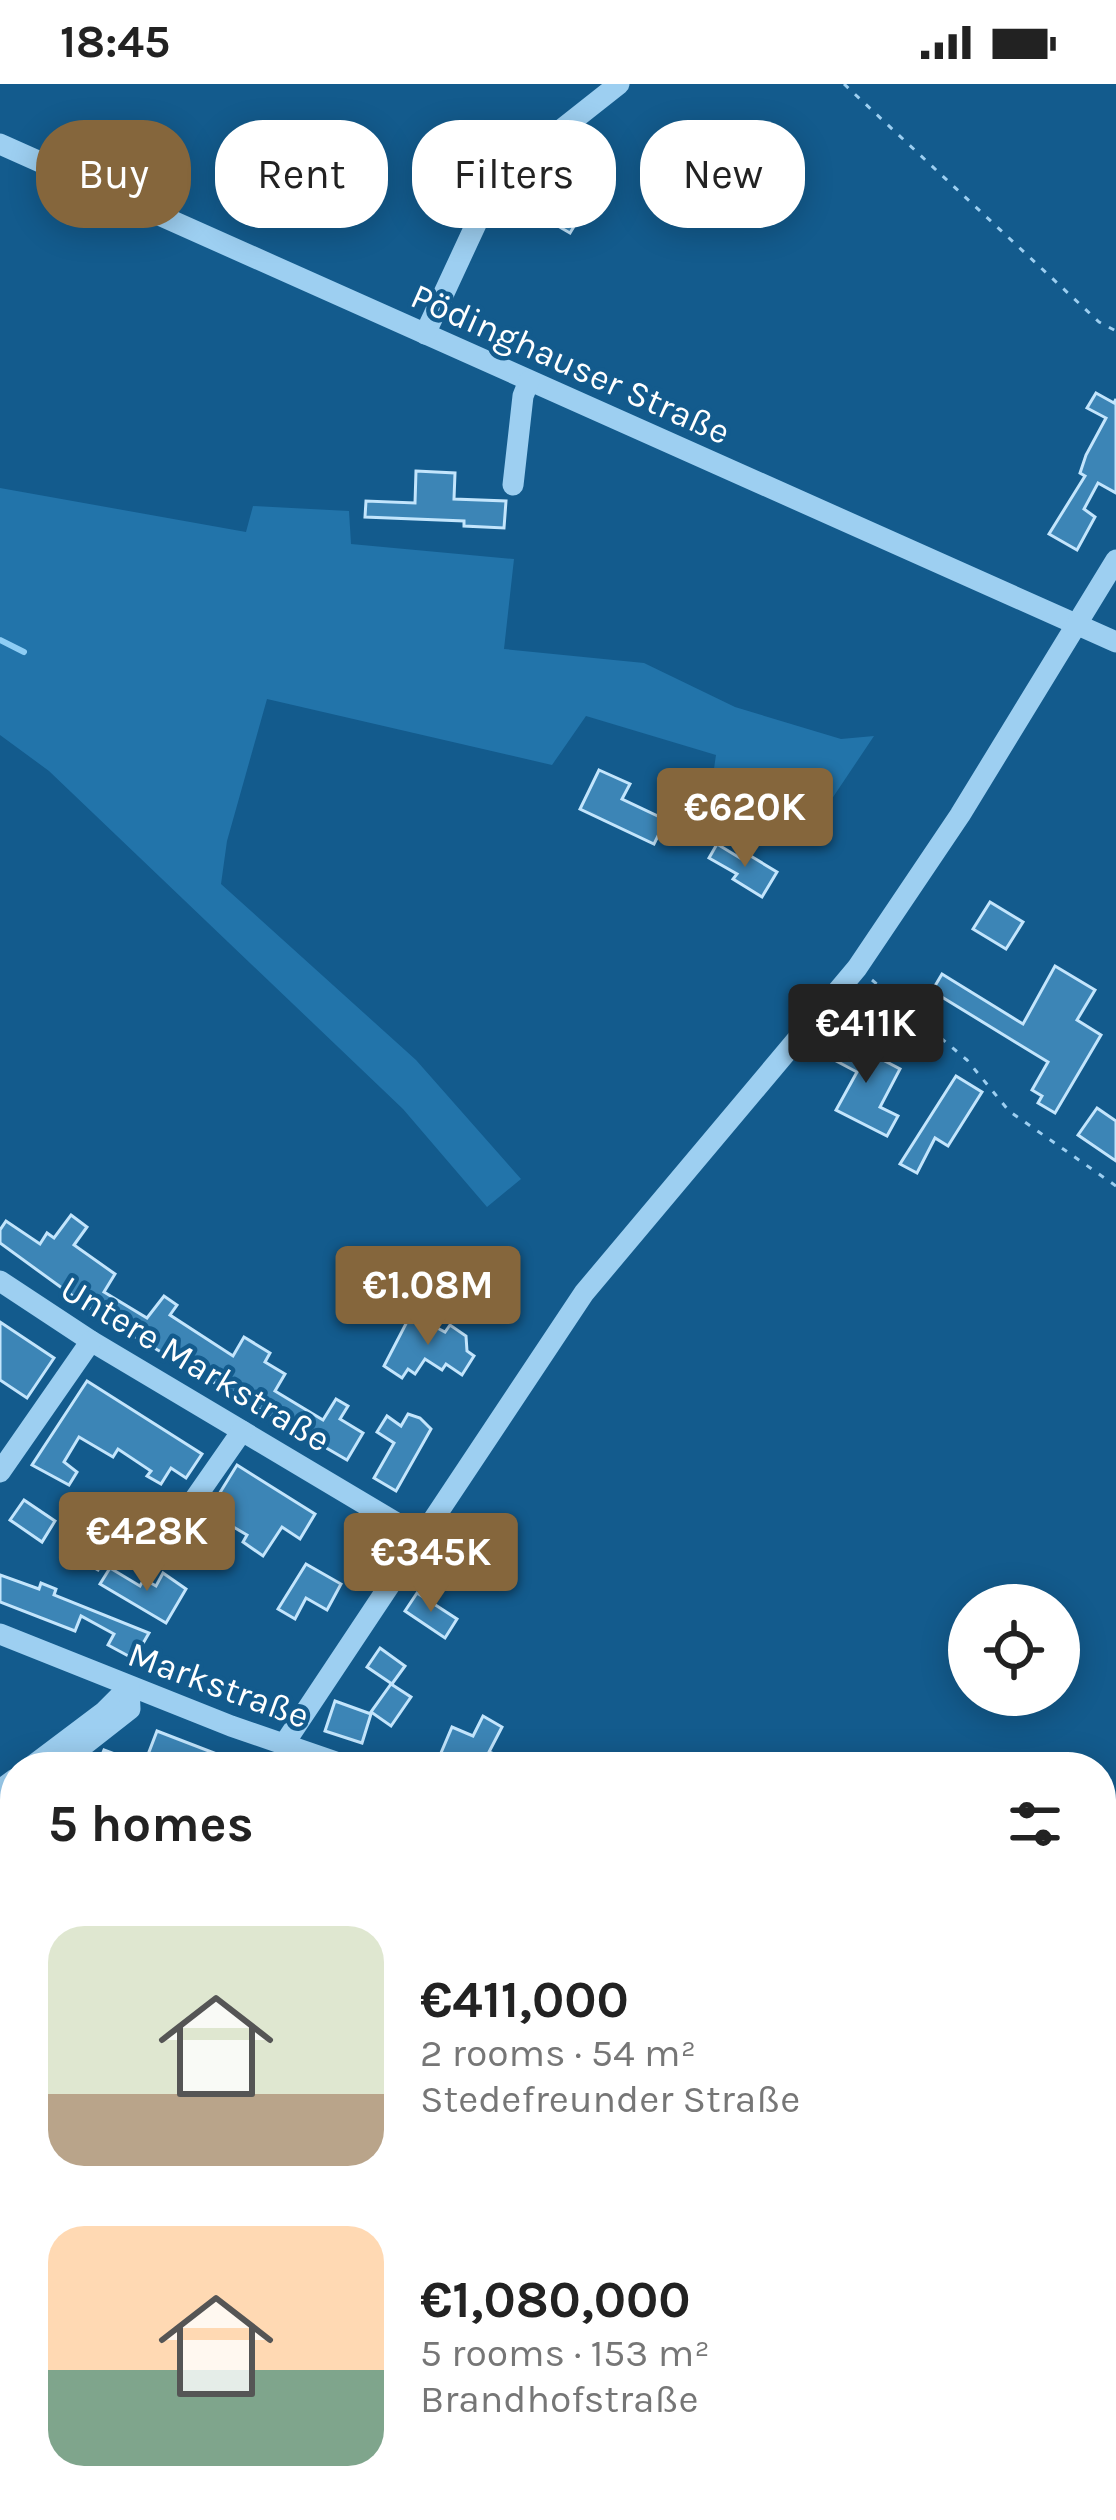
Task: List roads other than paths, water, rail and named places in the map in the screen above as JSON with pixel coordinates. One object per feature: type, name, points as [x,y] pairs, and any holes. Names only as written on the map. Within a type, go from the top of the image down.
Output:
[{"type":"street","points":[[425,334],[496,181],[619,84]]},
{"type":"street","name":"Pödinghauser Straße","points":[[0,144],[1116,642]]},
{"type":"street","points":[[513,485],[530,381]]},
{"type":"street","points":[[284,1744],[584,1293],[857,968],[960,815],[1116,560]]},
{"type":"street","name":"Untere Markstraße","points":[[0,1280],[91,1341],[420,1537]]},
{"type":"street","points":[[0,1472],[91,1341]]},
{"type":"street","points":[[157,1553],[242,1431]]},
{"type":"street","name":"Markstraße","points":[[0,1634],[306,1752]]},
{"type":"street","points":[[51,1752],[129,1687]]},
{"type":"street","points":[[75,1752],[130,1709],[129,1687]]},
{"type":"waterway","points":[[0,640],[24,652]]}]
